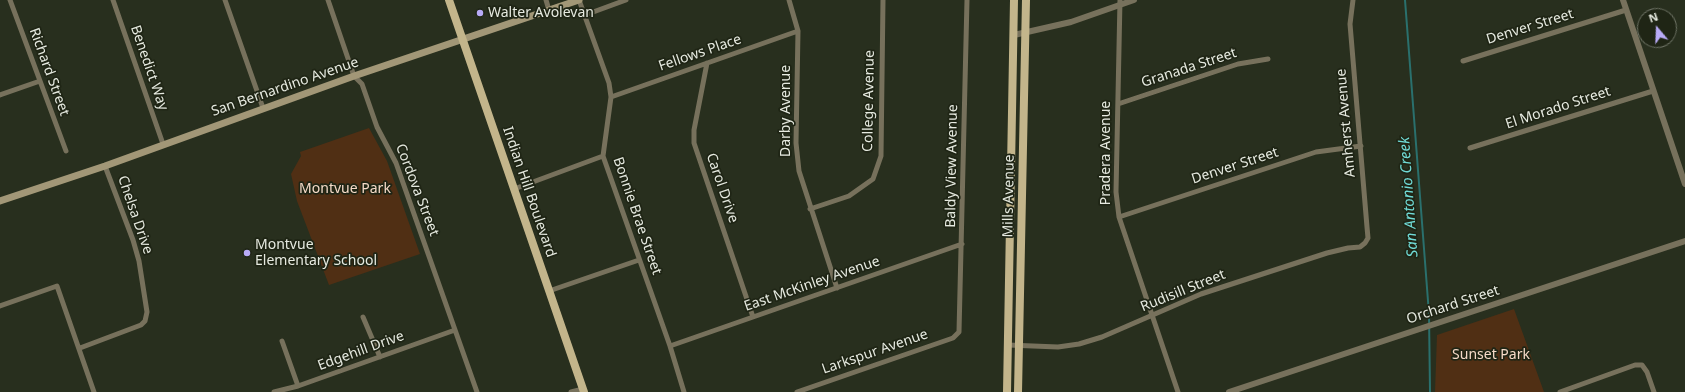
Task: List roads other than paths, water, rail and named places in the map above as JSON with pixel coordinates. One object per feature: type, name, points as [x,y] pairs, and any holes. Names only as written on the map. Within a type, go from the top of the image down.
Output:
[{"type":"main road","name":"Indian Hill Boulevard","points":[[449,0],[584,390]]},
{"type":"main road","name":"San Bernardino Avenue","points":[[0,201],[105,166],[354,76],[579,0]]},
{"type":"main road","name":"Mills Avenue","points":[[1007,392],[1014,0]]},
{"type":"main road","name":"Mills Avenue","points":[[1018,392],[1026,0]]},
{"type":"street","name":"Richard Street","points":[[10,0],[66,151]]},
{"type":"street","name":"Benedict Way","points":[[113,0],[163,144]]},
{"type":"street","points":[[225,0],[262,108]]},
{"type":"street","name":"Cordova Street","points":[[328,0],[354,76],[362,84],[377,127],[396,163],[477,392]]},
{"type":"street","points":[[546,0],[549,10]]},
{"type":"street","name":"Bonnie Brae Street","points":[[579,0],[609,83],[611,97],[603,156],[670,346],[684,392]]},
{"type":"street","points":[[585,14],[626,0]]},
{"type":"street","name":"Darby Avenue","points":[[789,0],[798,31],[796,142],[799,171],[810,209],[837,288]]},
{"type":"street","name":"College Avenue","points":[[810,209],[848,196],[873,179],[881,156],[884,0]]},
{"type":"street","name":"Baldy View Avenue","points":[[959,332],[967,0]]},
{"type":"street","points":[[1014,34],[1070,22],[1120,2],[1134,0]]},
{"type":"street","name":"Amherst Avenue","points":[[1353,0],[1350,24],[1368,238],[1366,243]]},
{"type":"street","points":[[1623,0],[1685,184]]},
{"type":"street","name":"Pradera Avenue","points":[[1120,2],[1116,192],[1119,217],[1178,392]]},
{"type":"street","name":"Denver Street","points":[[1463,61],[1626,10]]},
{"type":"street","name":"Fellows Place","points":[[611,97],[798,31]]},
{"type":"street","name":"Granada Street","points":[[1118,104],[1238,64],[1268,60]]},
{"type":"street","name":"Carol Drive","points":[[707,63],[694,130],[694,143],[753,317]]},
{"type":"street","points":[[0,95],[40,81]]},
{"type":"street","name":"El Morado Street","points":[[1470,148],[1653,91]]},
{"type":"street","name":"Denver Street","points":[[1119,217],[1316,152],[1361,146]]},
{"type":"street","points":[[514,189],[603,156]]},
{"type":"street","name":"Chelsa Drive","points":[[80,348],[141,325],[145,321],[147,312],[134,240],[105,166]]},
{"type":"street","name":"Orchard Street","points":[[1229,392],[1685,241]]},
{"type":"street","name":"Rudisill Street","points":[[1008,345],[1058,347],[1079,344],[1102,337],[1201,294],[1327,254],[1348,248],[1360,247],[1366,243]]},
{"type":"street","name":"East McKinley Avenue","points":[[670,346],[962,244]]},
{"type":"street","points":[[549,291],[639,260]]},
{"type":"street","points":[[0,306],[57,286],[80,348],[94,392]]},
{"type":"street","points":[[363,317],[380,357]]},
{"type":"street","name":"Edgehill Drive","points":[[274,392],[298,386],[455,330]]},
{"type":"street","name":"Larkspur Avenue","points":[[797,392],[953,338],[959,332]]},
{"type":"street","points":[[282,341],[298,386]]},
{"type":"street","points":[[1560,392],[1636,365],[1642,365],[1648,372],[1654,392]]},
{"type":"street","points":[[571,392],[584,390]]},
{"type":"waterway","name":"San Antonio Creek","points":[[1405,0],[1429,314],[1430,392]]},
{"type":"place","name":"Walter Avolevan","points":[[480,13]]},
{"type":"place","name":"Montvue Elementary School","points":[[247,253]]},
{"type":"park label","name":"Montvue Park","points":[[345,189]]},
{"type":"park label","name":"Sunset Park","points":[[1491,355]]}]
